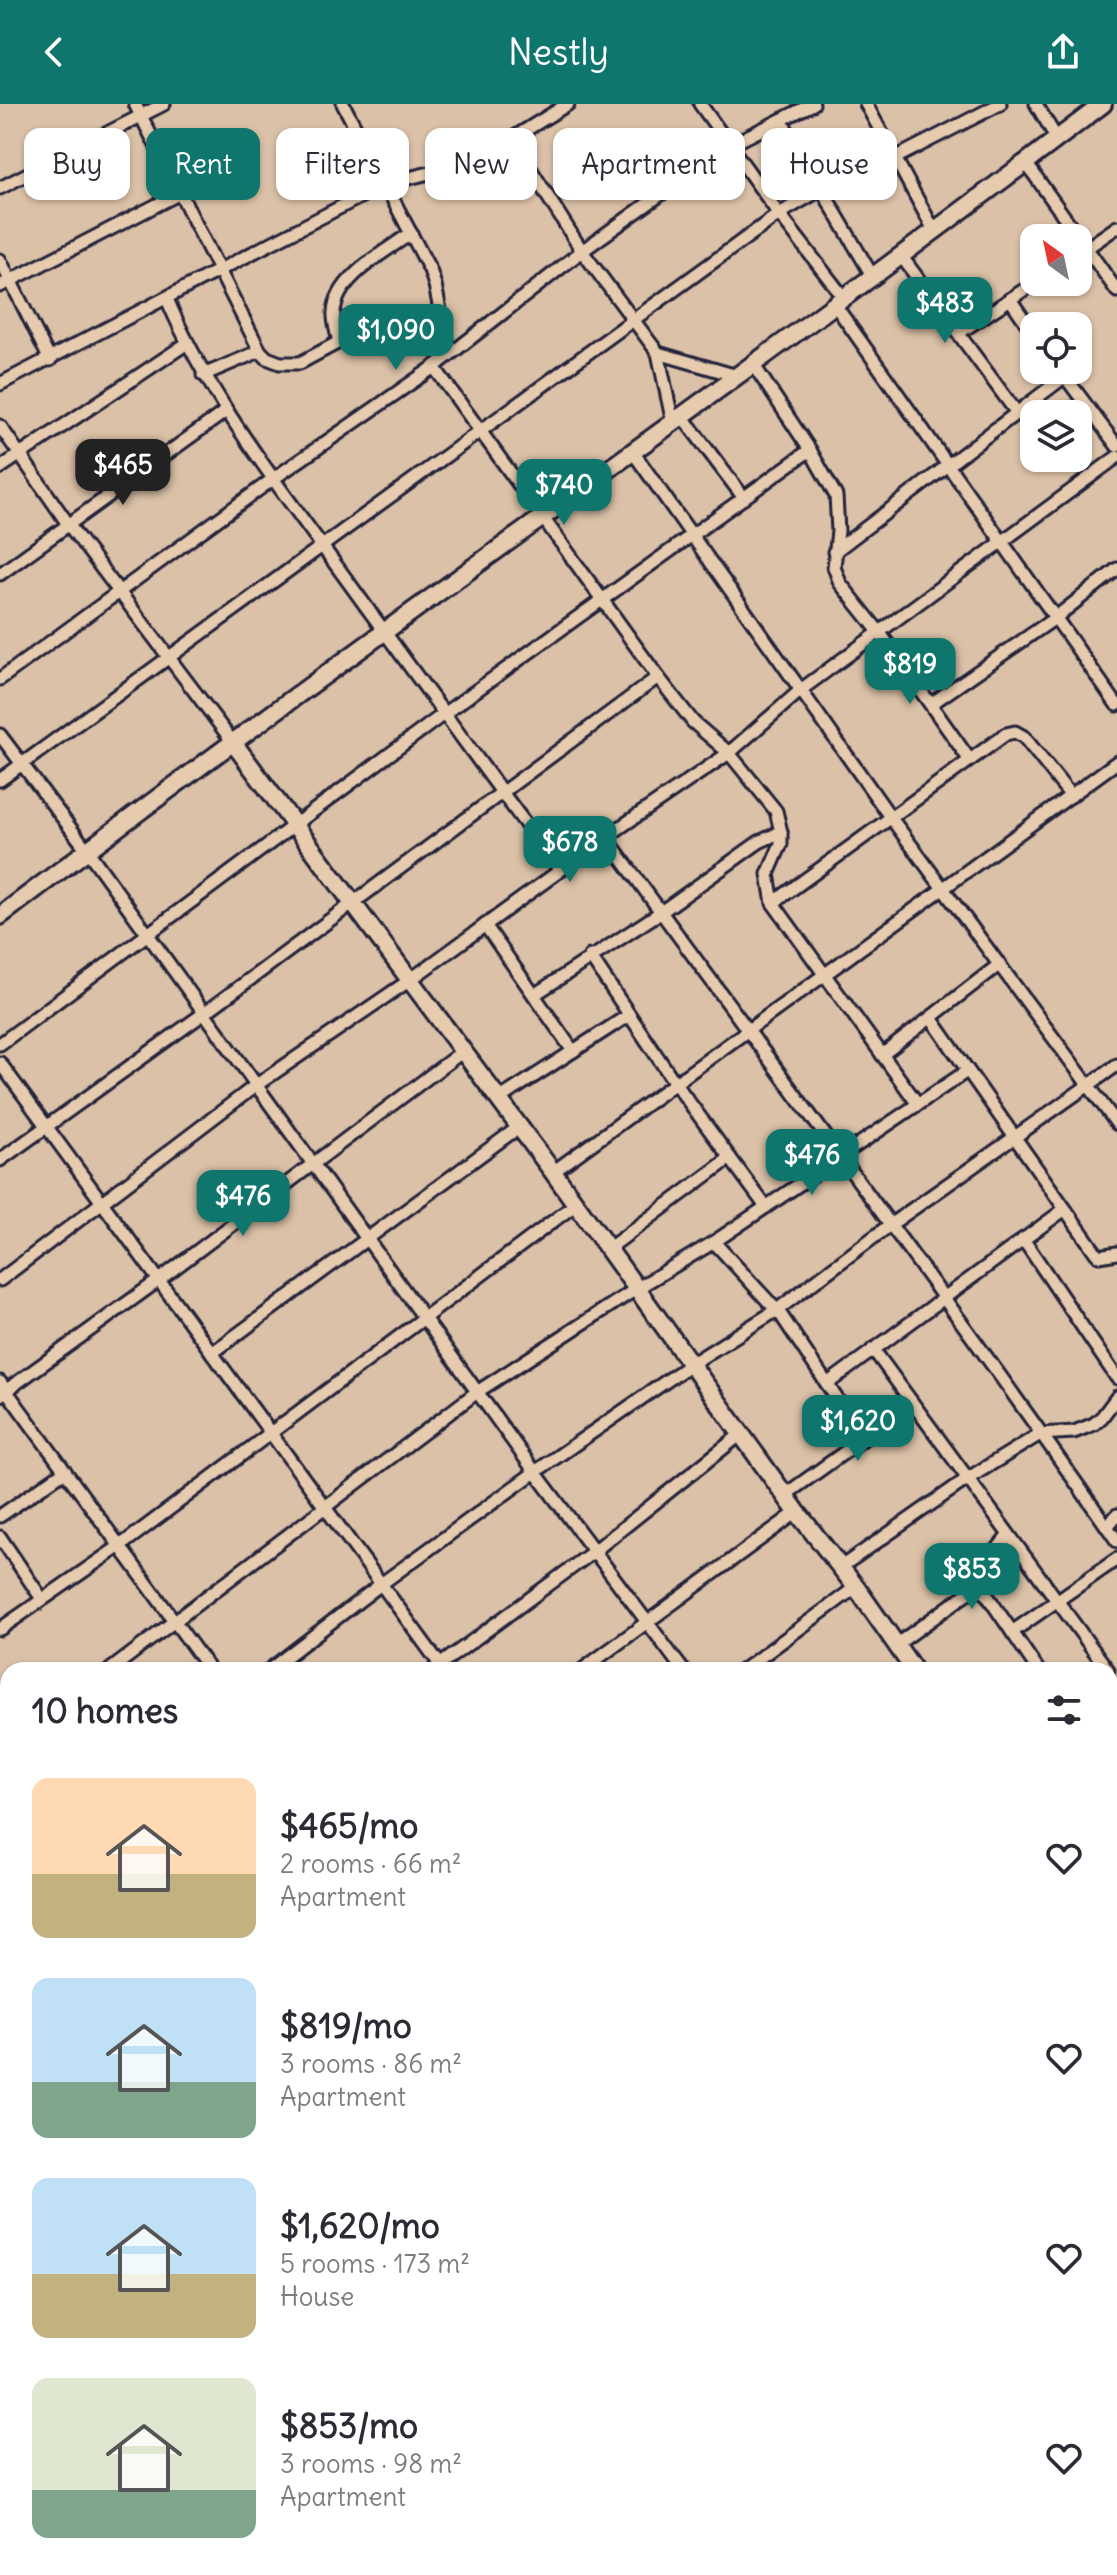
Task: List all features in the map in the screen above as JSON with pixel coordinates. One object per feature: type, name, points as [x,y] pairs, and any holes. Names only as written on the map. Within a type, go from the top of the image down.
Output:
[{"type":"street","points":[[135,104],[148,128]]},
{"type":"street","points":[[0,188],[164,104]]},
{"type":"street","points":[[700,104],[716,128]]},
{"type":"street","points":[[745,138],[813,104]]},
{"type":"street","points":[[866,104],[879,128]]},
{"type":"street","points":[[897,157],[1000,104]]},
{"type":"street","points":[[1036,104],[1057,139]]},
{"type":"street","points":[[0,916],[232,741],[902,257],[1103,104]]},
{"type":"street","points":[[345,105],[357,128]]},
{"type":"street","points":[[531,128],[564,105]]},
{"type":"street","points":[[781,120],[786,128]]},
{"type":"street","points":[[897,162],[935,232]]},
{"type":"street","points":[[1026,163],[1065,224]]},
{"type":"street","points":[[745,169],[840,302],[1001,544],[1117,705]]},
{"type":"street","points":[[537,179],[582,251],[658,353],[678,419],[744,498]]},
{"type":"street","points":[[5,283],[166,200]]},
{"type":"street","points":[[183,200],[260,351],[267,358],[280,363],[300,363],[339,342],[412,339],[445,333]]},
{"type":"street","points":[[0,384],[355,200]]},
{"type":"street","points":[[393,200],[435,285],[449,355]]},
{"type":"street","points":[[0,679],[273,479],[434,367],[582,251],[653,200]]},
{"type":"street","points":[[0,780],[779,214],[803,200]]},
{"type":"street","points":[[828,200],[873,277]]},
{"type":"street","points":[[1092,244],[1117,227]]},
{"type":"street","points":[[339,342],[333,314],[345,286],[411,233]]},
{"type":"street","points":[[902,257],[1017,413]]},
{"type":"street","points":[[0,260],[5,283],[50,360]]},
{"type":"street","points":[[1092,262],[1117,291]]},
{"type":"street","points":[[959,333],[1020,292]]},
{"type":"street","points":[[167,299],[186,344],[226,411],[501,793],[560,870]]},
{"type":"street","points":[[1010,299],[1020,314]]},
{"type":"street","points":[[0,468],[186,344]]},
{"type":"street","points":[[203,375],[260,351]]},
{"type":"street","points":[[658,353],[737,376]]},
{"type":"street","points":[[753,364],[810,450],[836,496],[838,531],[834,567],[840,583],[880,633],[969,759]]},
{"type":"street","points":[[434,367],[658,677],[693,722],[729,753],[776,811],[781,844],[768,874],[769,894],[773,903],[917,1103]]},
{"type":"street","points":[[834,552],[1017,413],[1050,384]]},
{"type":"street","points":[[1070,384],[1117,446]]},
{"type":"street","points":[[0,574],[226,411]]},
{"type":"street","points":[[0,426],[68,524],[553,1172],[797,1512],[856,1587],[904,1662]]},
{"type":"street","points":[[0,1044],[445,713],[810,450]]},
{"type":"street","points":[[633,452],[891,818],[1117,1124]]},
{"type":"street","points":[[0,1280],[255,1086],[729,753],[802,689],[1117,457]]},
{"type":"street","points":[[931,704],[1055,618],[1117,569]]},
{"type":"street","points":[[0,1160],[203,1014],[658,677]]},
{"type":"street","points":[[773,903],[1006,734],[1015,732],[1024,737],[1071,796]]},
{"type":"street","points":[[0,735],[87,850],[593,1552],[677,1662]]},
{"type":"street","points":[[553,1172],[1117,762]]},
{"type":"street","points":[[534,995],[661,912],[759,842],[781,832]]},
{"type":"street","points":[[606,837],[945,1296],[1117,1541]]},
{"type":"street","points":[[485,925],[573,1051]]},
{"type":"street","points":[[590,956],[675,1083],[766,1207]]},
{"type":"street","points":[[882,1055],[1000,964]]},
{"type":"street","points":[[499,1099],[629,1015]]},
{"type":"street","points":[[931,1018],[1099,1256],[1117,1253]]},
{"type":"street","points":[[204,1662],[2,1389],[159,1280],[463,1051]]},
{"type":"street","points":[[0,1063],[435,1662]]},
{"type":"street","points":[[279,1662],[535,1472],[691,1364],[777,1310],[890,1225],[1117,1065]]},
{"type":"street","points":[[121,1662],[477,1392],[714,1242],[967,1071]]},
{"type":"street","points":[[212,1353],[519,1127]]},
{"type":"street","points":[[608,1249],[730,1158]]},
{"type":"street","points":[[0,1629],[120,1546],[576,1204]]},
{"type":"street","points":[[827,1384],[1065,1209]]},
{"type":"street","points":[[1023,1239],[1117,1378]]},
{"type":"street","points":[[714,1242],[777,1310],[863,1438]]},
{"type":"street","points":[[873,1349],[1103,1662]]},
{"type":"street","points":[[841,1567],[967,1479],[1040,1434],[1074,1432],[1102,1417],[1117,1397]]},
{"type":"street","points":[[785,1495],[912,1404]]},
{"type":"street","points":[[447,1662],[593,1552],[741,1434]]},
{"type":"street","points":[[0,1516],[65,1471]]},
{"type":"street","points":[[593,1662],[797,1512]]},
{"type":"street","points":[[1107,1527],[1117,1515]]},
{"type":"street","points":[[896,1645],[972,1590],[987,1562],[1008,1536]]},
{"type":"street","points":[[0,1537],[42,1599]]},
{"type":"street","points":[[1012,1632],[1117,1559]]},
{"type":"street","points":[[978,1582],[1033,1662]]},
{"type":"street","points":[[754,1662],[856,1587]]}]
